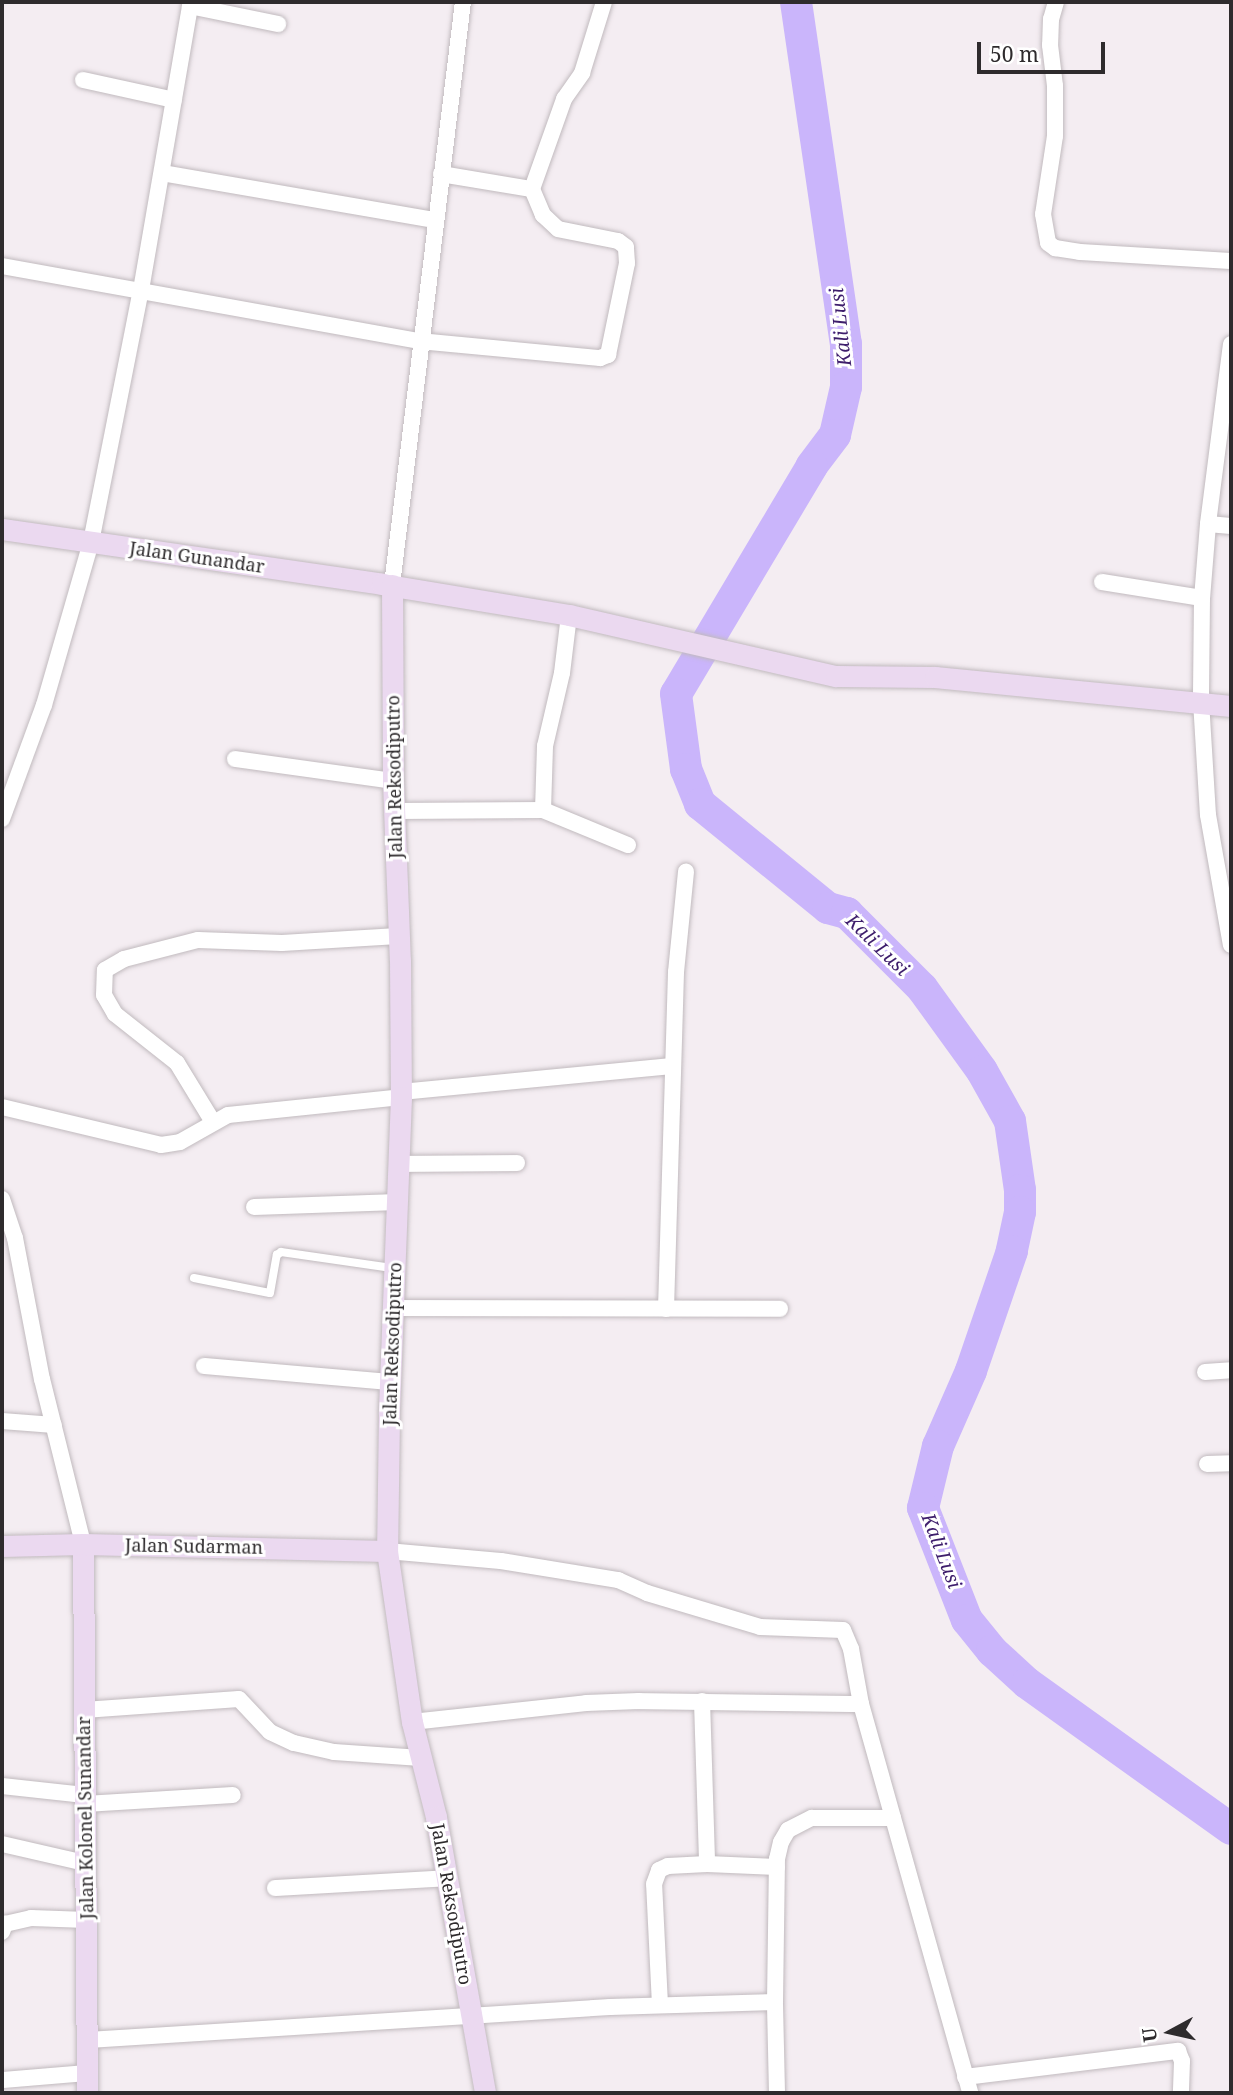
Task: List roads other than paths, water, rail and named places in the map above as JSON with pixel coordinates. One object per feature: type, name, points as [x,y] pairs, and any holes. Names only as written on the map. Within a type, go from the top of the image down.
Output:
[{"type":"main road","name":"Jalan Gunandar","points":[[2,529],[392,586],[569,615],[836,676],[935,677],[1231,706]]},
{"type":"main road","name":"Jalan Reksodiputro","points":[[392,586],[393,781],[401,1094],[388,1423],[387,1548],[412,1723],[447,1878],[485,2093]]},
{"type":"main road","name":"Jalan Sudarman","points":[[2,1546],[83,1544],[387,1548]]},
{"type":"main road","name":"Jalan Kolonel Sunandar","points":[[83,1544],[88,2083]]},
{"type":"street","points":[[392,586],[419,341],[463,2]]},
{"type":"street","points":[[2,266],[419,341],[600,358],[611,353],[627,263],[626,247],[618,241],[558,229],[543,215],[533,189],[564,100],[582,73],[604,2]]},
{"type":"street","points":[[1056,2],[1051,45],[1055,86],[1055,136],[1043,214],[1048,243],[1055,248],[1080,252],[1231,261]]},
{"type":"street","points":[[2,819],[44,705],[91,542],[141,290],[190,4],[278,24]]},
{"type":"street","points":[[83,80],[174,100]]},
{"type":"street","points":[[162,173],[435,220]]},
{"type":"street","points":[[441,174],[533,189]]},
{"type":"street","points":[[1231,344],[1208,524],[1202,598],[1201,701],[1208,815],[1231,945]]},
{"type":"street","points":[[1208,524],[1231,526]]},
{"type":"street","points":[[1102,582],[1202,598]]},
{"type":"street","points":[[543,810],[545,746],[562,673],[569,615]]},
{"type":"street","points":[[235,759],[393,781]]},
{"type":"street","points":[[395,811],[543,810],[628,845]]},
{"type":"street","points":[[666,1309],[676,972],[686,871]]},
{"type":"street","points":[[213,1122],[177,1063],[114,1014],[104,995],[105,970],[124,958],[198,940],[282,943],[398,936]]},
{"type":"street","points":[[2,1107],[161,1145],[180,1142],[213,1122],[246,1112],[672,1066]]},
{"type":"street","points":[[399,1164],[517,1163]]},
{"type":"street","points":[[2,1199],[15,1238],[54,1425],[83,1544]]},
{"type":"street","points":[[254,1207],[398,1202]]},
{"type":"street","points":[[392,1308],[780,1310]]},
{"type":"street","points":[[204,1366],[390,1382]]},
{"type":"street","points":[[1205,1372],[1231,1370]]},
{"type":"street","points":[[2,1422],[54,1425]]},
{"type":"street","points":[[1207,1464],[1231,1463]]},
{"type":"street","points":[[387,1548],[501,1560],[618,1580],[647,1592],[760,1627],[839,1628],[846,1633],[861,1704],[970,2093]]},
{"type":"street","points":[[84,1710],[239,1699],[270,1731],[294,1743],[334,1752],[421,1758]]},
{"type":"street","points":[[412,1723],[586,1703],[702,1701],[861,1704]]},
{"type":"street","points":[[702,1701],[707,1864]]},
{"type":"street","points":[[2,1786],[85,1800],[233,1795]]},
{"type":"street","points":[[777,2093],[775,2002],[781,1842],[788,1830],[801,1821],[812,1818],[892,1818]]},
{"type":"street","points":[[2,1844],[85,1863]]},
{"type":"street","points":[[660,2005],[655,1876],[668,1866],[707,1864],[778,1867]]},
{"type":"street","points":[[275,1888],[447,1878]]},
{"type":"street","points":[[2,1932],[5,1924],[31,1918],[87,1920]]},
{"type":"street","points":[[88,2040],[472,2015],[775,2002]]},
{"type":"street","points":[[965,2077],[1178,2051],[1182,2061],[1181,2093]]},
{"type":"street","points":[[2,2080],[88,2083]]},
{"type":"lane","points":[[194,1278],[270,1293],[277,1255],[281,1252],[395,1268]]},
{"type":"waterway","name":"Kali Lusi","points":[[796,2],[846,344],[846,387],[835,435],[812,466],[676,694],[686,769],[700,804],[828,908],[847,913],[922,988],[982,1071],[1010,1121],[1020,1190],[1020,1212],[1012,1251],[971,1371],[938,1446],[923,1508],[967,1620],[992,1651],[1027,1683],[1231,1829]]}]
